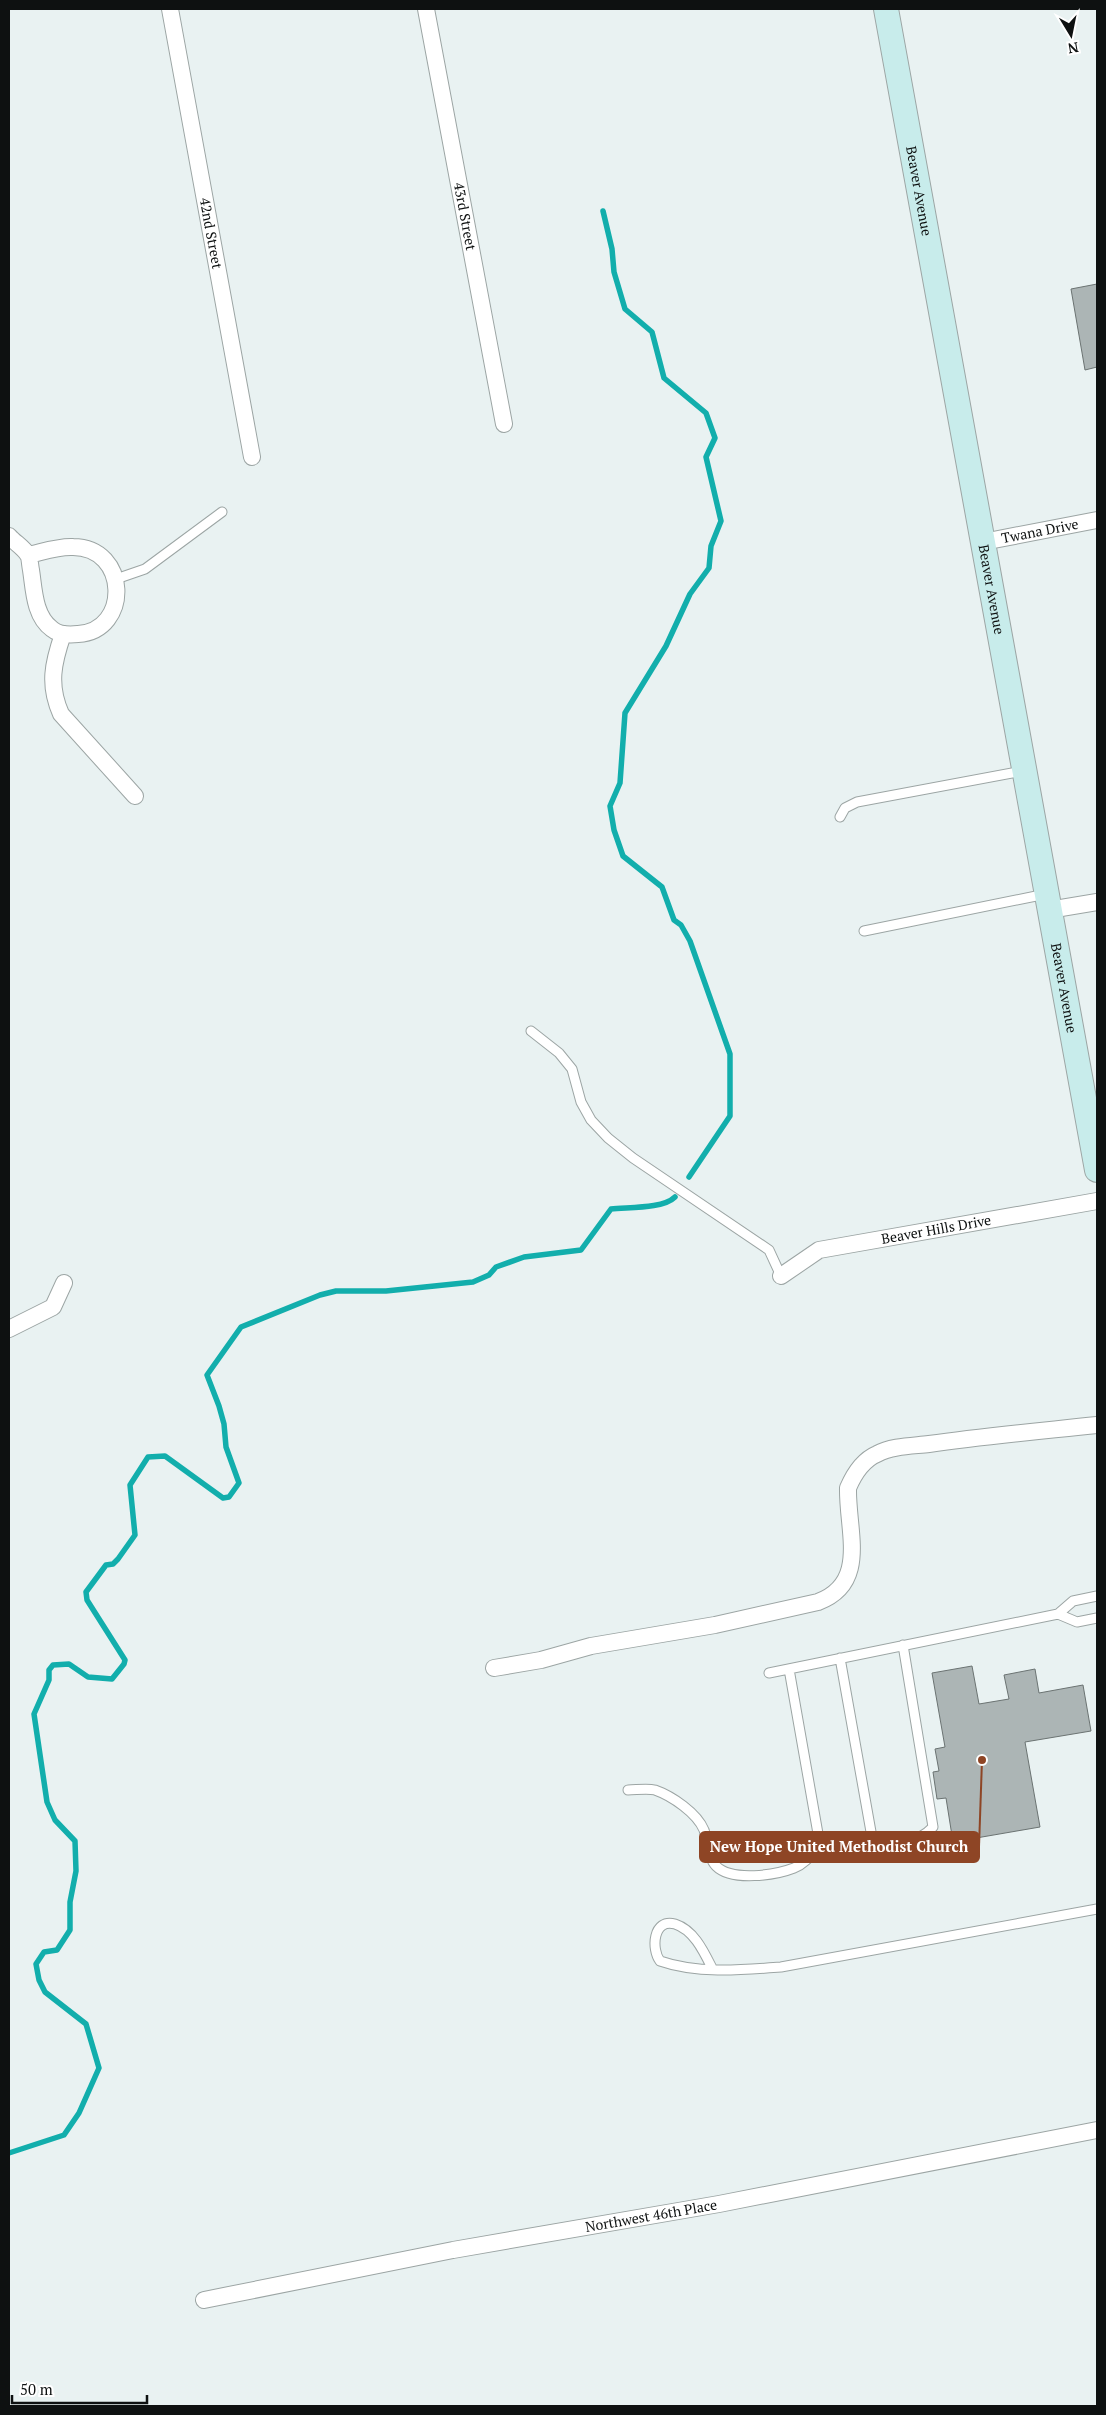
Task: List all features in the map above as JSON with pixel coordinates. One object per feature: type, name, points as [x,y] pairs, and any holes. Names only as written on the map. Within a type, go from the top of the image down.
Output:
[{"type":"main road","name":"Beaver Avenue","points":[[886,9],[1097,1170]]},
{"type":"street","name":"42nd Street","points":[[170,9],[252,457]]},
{"type":"street","name":"43rd Street","points":[[426,9],[504,424]]},
{"type":"street","name":"Twana Drive","points":[[983,542],[1097,520]]},
{"type":"street","points":[[9,536],[28,555],[38,609],[52,630],[63,634],[83,634],[96,629],[106,620],[114,608],[117,593],[116,579],[105,560],[87,549],[72,547],[28,555]]},
{"type":"street","points":[[63,634],[54,662],[52,681],[54,699],[61,714],[135,796]]},
{"type":"street","points":[[1048,902],[1097,902]]},
{"type":"street","name":"Beaver Hills Drive","points":[[781,1276],[819,1250],[1097,1201]]},
{"type":"street","points":[[9,1329],[53,1307],[64,1283]]},
{"type":"street","points":[[494,1668],[541,1660],[592,1646],[715,1624],[818,1602],[831,1597],[841,1589],[848,1578],[852,1565],[848,1488],[852,1477],[863,1463],[877,1454],[893,1449],[1097,1425]]},
{"type":"street","name":"Northwest 46th Place","points":[[204,2300],[446,2252],[719,2204],[1097,2130]]},
{"type":"lane","points":[[116,579],[145,569],[222,512]]},
{"type":"lane","points":[[840,817],[845,808],[858,802],[1025,771]]},
{"type":"lane","points":[[864,932],[1048,902]]},
{"type":"lane","points":[[531,1031],[559,1053],[572,1069],[581,1102],[591,1120],[608,1138],[633,1158],[769,1250],[781,1276]]},
{"type":"lane","points":[[769,1673],[1058,1614],[1073,1601],[1097,1596]]},
{"type":"lane","points":[[1058,1614],[1077,1622],[1097,1618]]},
{"type":"lane","points":[[789,1668],[820,1845],[832,1853],[873,1843],[885,1845],[914,1840],[926,1834],[933,1827],[903,1645]]},
{"type":"lane","points":[[840,1658],[873,1843]]},
{"type":"lane","points":[[628,1790],[654,1790],[695,1814],[703,1830],[709,1852],[716,1867],[732,1874],[756,1876],[795,1868],[807,1860],[820,1845]]},
{"type":"lane","points":[[712,1968],[695,1938],[683,1928],[673,1923],[662,1925],[657,1931],[654,1944],[660,1961],[674,1966],[735,1970],[781,1967],[1097,1909]]},
{"type":"building","points":[[1097,284],[1097,367],[1085,370],[1071,289]]},
{"type":"building","points":[[972,1666],[979,1704],[1009,1699],[1004,1675],[1035,1669],[1039,1693],[1083,1685],[1091,1731],[1025,1742],[1040,1827],[953,1842],[946,1798],[937,1799],[933,1772],[939,1771],[935,1749],[945,1747],[932,1673]]},
{"type":"waterway","points":[[603,211],[612,249],[614,272],[625,309],[652,332],[664,378],[706,413],[715,438],[706,457],[721,521],[711,546],[709,568],[690,594],[666,646],[625,713],[620,783],[610,806],[614,830],[623,856],[662,887],[674,920],[681,925],[690,941],[730,1054],[730,1116],[689,1177]]},
{"type":"waterway","points":[[9,2153],[64,2135],[79,2113],[99,2068],[86,2024],[45,1992],[39,1980],[36,1964],[44,1952],[57,1950],[70,1930],[70,1902],[76,1871],[75,1841],[55,1820],[47,1802],[34,1714],[49,1680],[49,1670],[53,1665],[69,1664],[88,1677],[112,1679],[124,1664],[125,1660],[87,1600],[86,1592],[106,1565],[113,1564],[118,1559],[135,1535],[130,1485],[148,1457],[165,1456],[223,1498],[229,1497],[239,1483],[226,1447],[224,1424],[219,1406],[207,1375],[241,1327],[320,1295],[336,1291],[386,1291],[473,1282],[489,1275],[496,1267],[524,1257],[581,1250],[611,1209],[654,1206],[670,1201],[675,1197]]},
{"type":"place","name":"New Hope United Methodist Church","points":[[982,1760]]}]
